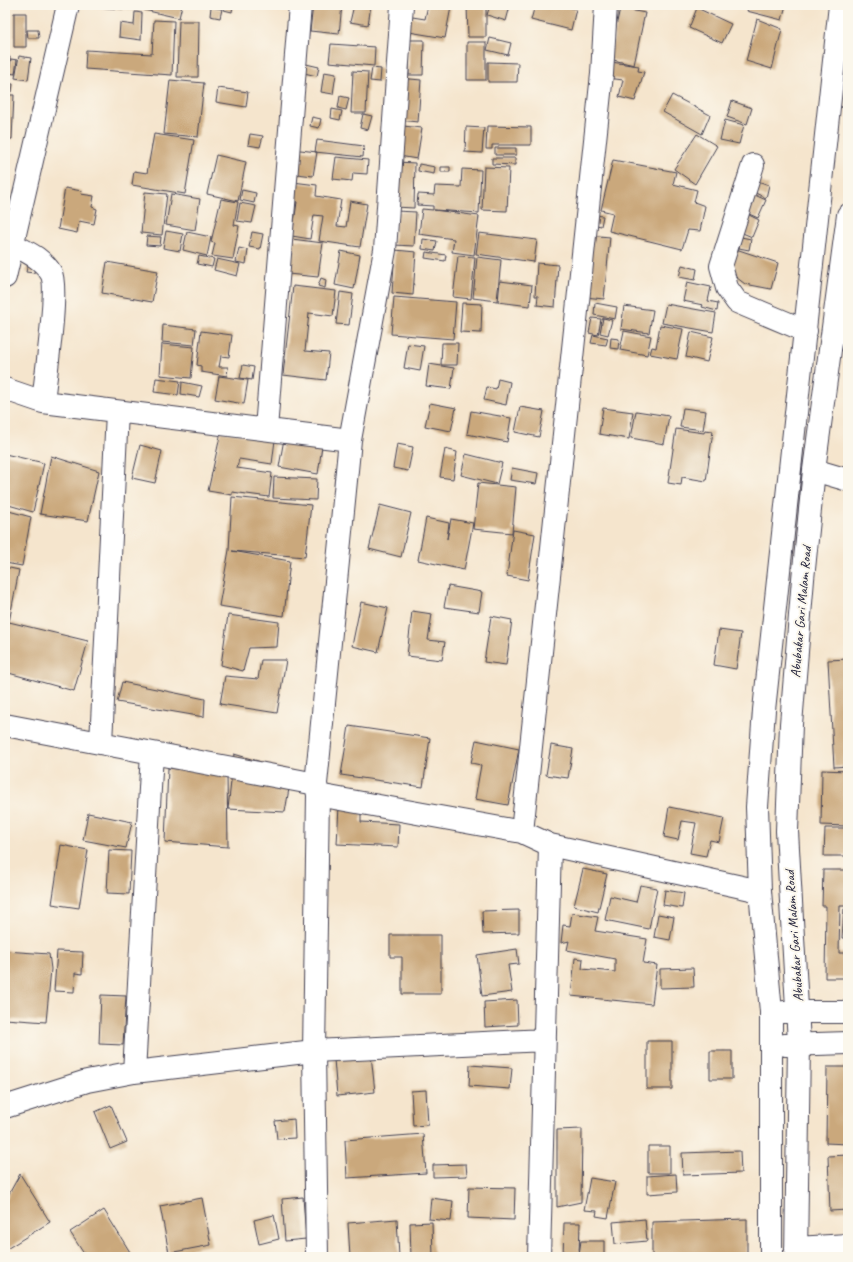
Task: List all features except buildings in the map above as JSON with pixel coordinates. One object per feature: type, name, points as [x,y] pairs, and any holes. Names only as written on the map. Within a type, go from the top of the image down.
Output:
[{"type":"street","points":[[5,277],[68,5]]},
{"type":"street","points":[[266,430],[300,5]]},
{"type":"street","points":[[317,1257],[314,1051],[317,789],[350,440],[385,250],[402,5]]},
{"type":"street","points":[[522,832],[600,90],[606,5]]},
{"type":"street","points":[[771,1257],[771,1012],[760,891],[757,807],[764,710],[840,5]]},
{"type":"street","points":[[753,165],[721,266],[727,288],[737,302],[806,331]]},
{"type":"street","name":"Abubakar Gari Malam Road","points":[[796,1252],[799,1043],[787,831],[791,724],[814,470],[842,308],[848,215]]},
{"type":"street","points":[[12,244],[42,261],[52,275],[54,304],[43,402]]},
{"type":"street","points":[[5,389],[43,402],[350,440]]},
{"type":"street","points":[[101,743],[116,412]]},
{"type":"street","points":[[814,470],[848,480]]},
{"type":"street","points":[[5,725],[152,753],[522,832],[550,845],[760,891]]},
{"type":"street","points":[[134,1072],[152,753]]},
{"type":"street","points":[[539,1257],[550,845]]},
{"type":"street","points":[[771,1012],[848,1012]]},
{"type":"street","points":[[5,1107],[87,1081],[134,1072],[314,1051],[545,1040]]},
{"type":"street","points":[[771,1046],[799,1043],[848,1043]]},
{"type":"street","points":[[796,1252],[848,1245]]}]
